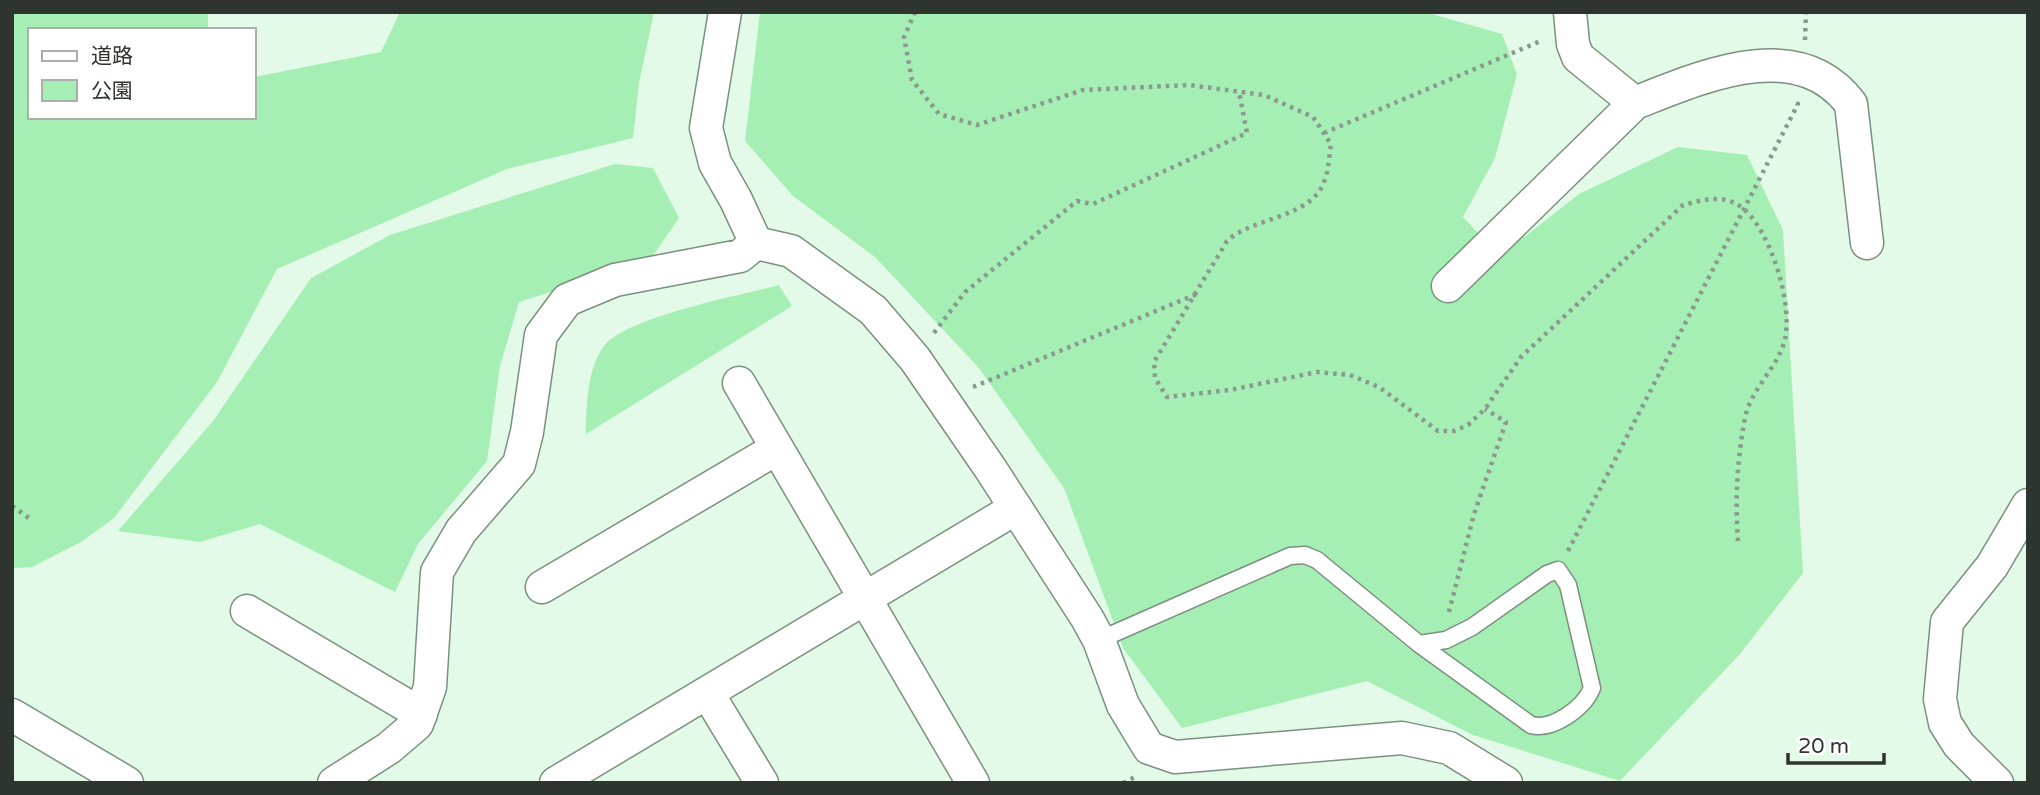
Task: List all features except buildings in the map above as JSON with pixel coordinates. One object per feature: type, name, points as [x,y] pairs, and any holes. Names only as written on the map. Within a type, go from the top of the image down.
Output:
[{"type":"street","points":[[724,12],[706,128],[715,163],[756,243]]},
{"type":"street","points":[[1571,20],[1578,57],[1635,103]]},
{"type":"street","points":[[1448,286],[1635,103],[1696,79],[1746,67],[1783,65],[1816,72],[1838,86],[1851,104],[1867,243]]},
{"type":"street","points":[[756,243],[791,251],[873,310],[915,359],[1016,508],[1099,640],[1123,705],[1149,748],[1175,757],[1402,738],[1449,748],[1506,783]]},
{"type":"street","points":[[334,783],[389,748],[417,724],[430,687],[437,572],[461,531],[519,464],[527,432],[541,335],[567,300],[615,280],[740,256],[756,243]]},
{"type":"street","points":[[739,383],[973,783]]},
{"type":"street","points":[[542,587],[776,449]]},
{"type":"street","points":[[1997,783],[1959,745],[1945,723],[1940,699],[1947,622],[1992,566],[2028,505]]},
{"type":"street","points":[[556,783],[1016,508]]},
{"type":"street","points":[[247,611],[421,714]]},
{"type":"street","points":[[708,694],[762,783]]},
{"type":"street","points":[[12,715],[127,783]]},
{"type":"lane","points":[[1099,640],[1290,556],[1305,555],[1317,560],[1419,644],[1531,725],[1541,728],[1553,724],[1588,698],[1592,688],[1568,585],[1558,570],[1547,574],[1472,627],[1442,640],[1419,644]]},
{"type":"path","points":[[915,12],[904,37],[912,80],[939,114],[977,125],[1083,90],[1189,85],[1264,96],[1313,117],[1324,133],[1331,144],[1324,184],[1306,204],[1238,230],[1227,241],[1154,362],[1154,378],[1167,397],[1230,390],[1317,372],[1350,375],[1380,387],[1438,431],[1454,431],[1468,425],[1485,409],[1521,357],[1683,205],[1711,197],[1738,205],[1757,220],[1769,247],[1785,300],[1784,342],[1745,415],[1735,495],[1738,541]]},
{"type":"path","points":[[1324,133],[1571,20]]},
{"type":"path","points":[[915,359],[965,292],[1077,201],[1093,204],[1247,134],[1239,92]]},
{"type":"path","points":[[1558,570],[1798,104],[1786,100]]},
{"type":"path","points":[[943,399],[1198,293]]},
{"type":"path","points":[[1442,640],[1474,514],[1506,422],[1485,409]]},
{"type":"path","points":[[12,506],[29,518]]},
{"type":"green space","points":[[12,12],[208,12],[208,28],[28,28],[28,119],[256,119],[256,77],[381,52],[400,12],[654,12],[639,83],[633,138],[507,169],[277,269],[217,382],[114,518],[81,542],[32,567],[12,568]]},
{"type":"green space","points":[[760,12],[1425,12],[1502,34],[1517,74],[1495,158],[1463,217],[1500,256],[1579,194],[1678,147],[1747,155],[1783,230],[1803,573],[1740,654],[1620,781],[1473,735],[1367,681],[1182,728],[1123,648],[1064,488],[978,367],[875,257],[793,196],[745,141]]},
{"type":"green space","points":[[615,164],[653,168],[679,218],[650,260],[519,302],[500,366],[487,461],[418,544],[395,592],[260,524],[200,542],[118,531],[213,421],[311,278],[390,235]]},
{"type":"green space","points":[[779,285],[792,306],[586,434],[587,401],[594,365],[604,346],[616,335],[686,308]]}]
